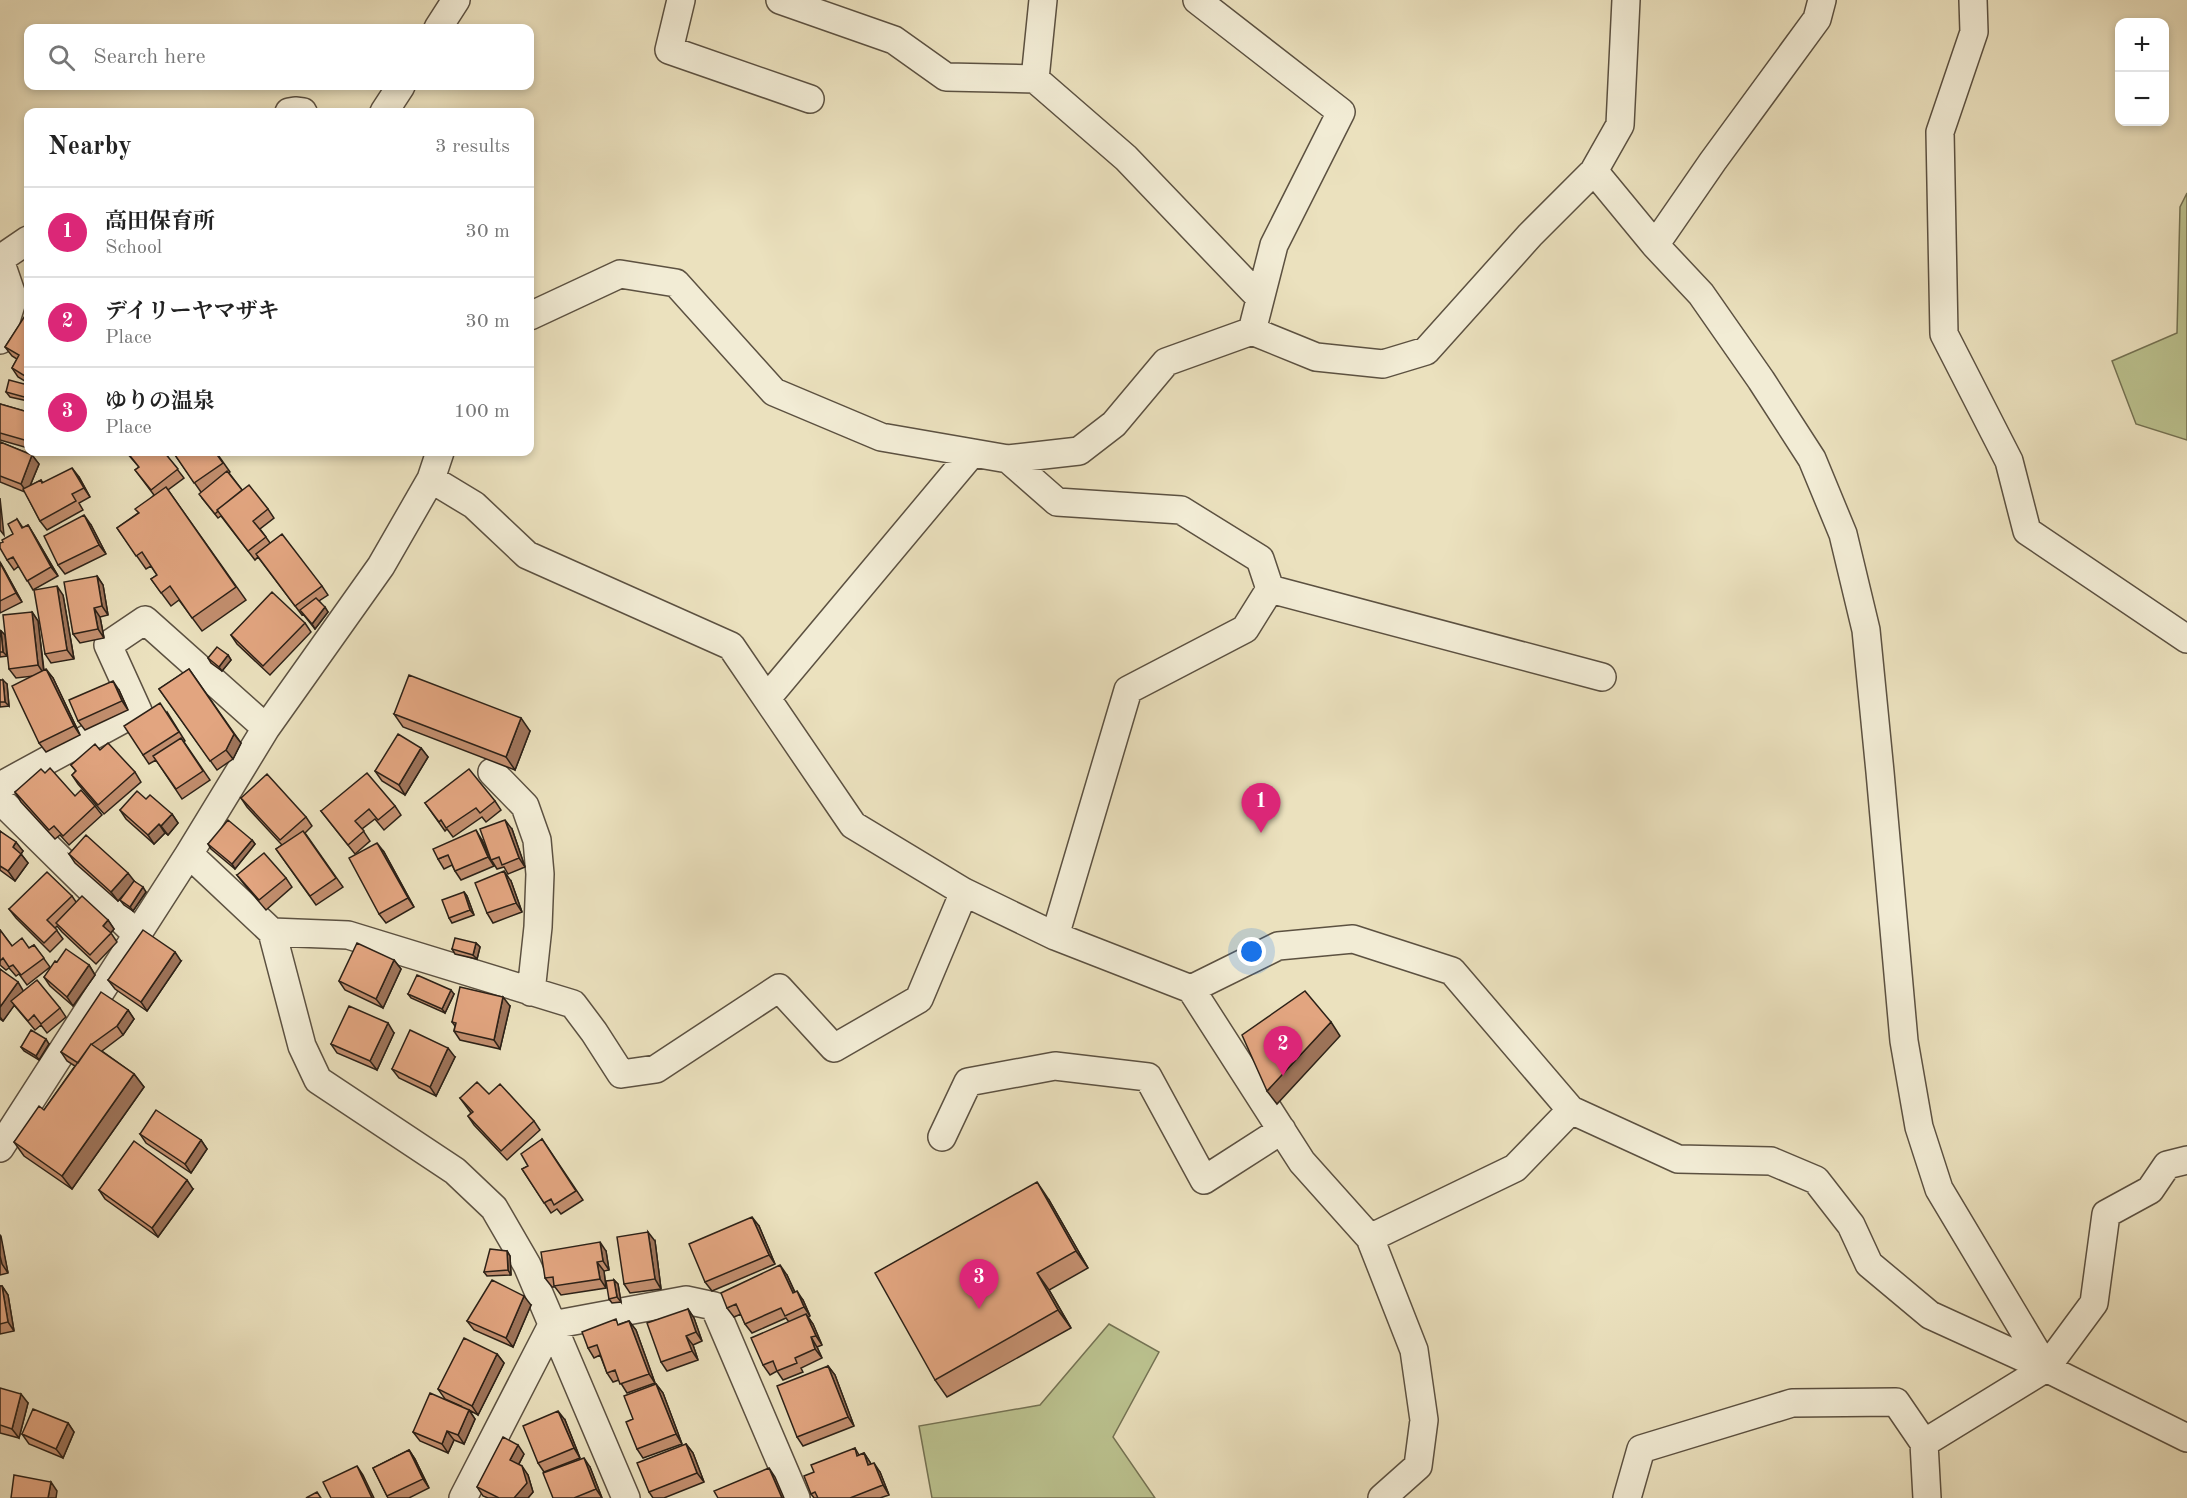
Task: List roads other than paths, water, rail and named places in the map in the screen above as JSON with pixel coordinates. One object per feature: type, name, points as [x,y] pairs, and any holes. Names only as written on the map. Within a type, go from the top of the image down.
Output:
[{"type":"street","points":[[441,24],[456,0]]},
{"type":"street","points":[[681,0],[669,50],[810,99]]},
{"type":"street","points":[[780,0],[894,40],[946,77],[1035,79],[1126,158],[1260,298]]},
{"type":"street","points":[[1035,79],[1043,0]]},
{"type":"street","points":[[1197,0],[1341,112],[1274,245],[1252,331]]},
{"type":"street","points":[[534,314],[620,274],[676,283],[774,392],[881,437],[1008,459],[1079,452],[1114,424],[1166,362],[1252,331],[1316,357],[1383,363],[1426,351],[1530,236],[1594,171],[1620,125],[1626,0]]},
{"type":"street","points":[[1655,245],[1817,19],[1822,0]]},
{"type":"street","points":[[1973,0],[1974,32],[1940,132],[1944,334],[2009,461],[2027,531],[2187,639]]},
{"type":"street","points":[[387,108],[398,90]]},
{"type":"street","points":[[1594,171],[1655,245],[1701,294],[1774,400],[1812,459],[1843,534],[1866,630],[1904,1041],[1919,1127],[1938,1189],[2046,1368]]},
{"type":"street","points":[[0,340],[13,298],[0,259],[24,243]]},
{"type":"street","points":[[767,698],[972,453]]},
{"type":"street","points":[[0,1148],[189,854],[266,728],[381,566],[431,479],[439,456]]},
{"type":"street","points":[[1008,459],[1057,502],[1181,510],[1260,559],[1270,589]]},
{"type":"street","points":[[431,479],[474,506],[527,555],[731,646],[853,825],[964,892],[1055,936],[1191,990],[1302,1162],[1370,1238],[1414,1350],[1424,1420],[1418,1467],[1382,1498]]},
{"type":"street","points":[[1270,589],[1602,676]]},
{"type":"street","points":[[1055,936],[1128,690],[1245,629],[1270,589]]},
{"type":"street","points":[[0,786],[138,711],[108,645],[145,620],[266,728]]},
{"type":"street","points":[[492,772],[525,806],[537,840],[540,874],[538,927],[531,992]]},
{"type":"street","points":[[0,800],[136,934]]},
{"type":"street","points":[[189,854],[273,932],[303,1046],[318,1080],[455,1171],[494,1209],[527,1265],[626,1498]]},
{"type":"street","points":[[273,932],[348,934],[573,1004],[621,1074],[656,1069],[779,988],[834,1048],[919,999],[964,892]]},
{"type":"street","points":[[1191,990],[1278,946],[1353,939],[1452,971],[1571,1110],[1678,1159],[1771,1161],[1816,1180],[1851,1225],[1869,1264],[1930,1315],[2046,1368],[2187,1438]]},
{"type":"street","points":[[942,1137],[968,1082],[1055,1066],[1148,1077],[1204,1180],[1282,1130]]},
{"type":"street","points":[[1370,1238],[1515,1168],[1571,1110]]},
{"type":"street","points":[[1924,1443],[2046,1368],[2094,1303],[2106,1214],[2150,1190],[2167,1165],[2187,1160]]},
{"type":"street","points":[[552,1325],[686,1300],[714,1306],[796,1498]]},
{"type":"street","points":[[463,1498],[552,1325]]},
{"type":"street","points":[[1627,1498],[1641,1449],[1792,1403],[1896,1402],[1924,1443],[1927,1498]]},
{"type":"place","name":"高田保育所","points":[[1261,833]]},
{"type":"place","name":"デイリーヤマザキ","points":[[1283,1076]]},
{"type":"place","name":"ゆりの温泉","points":[[979,1309]]}]
